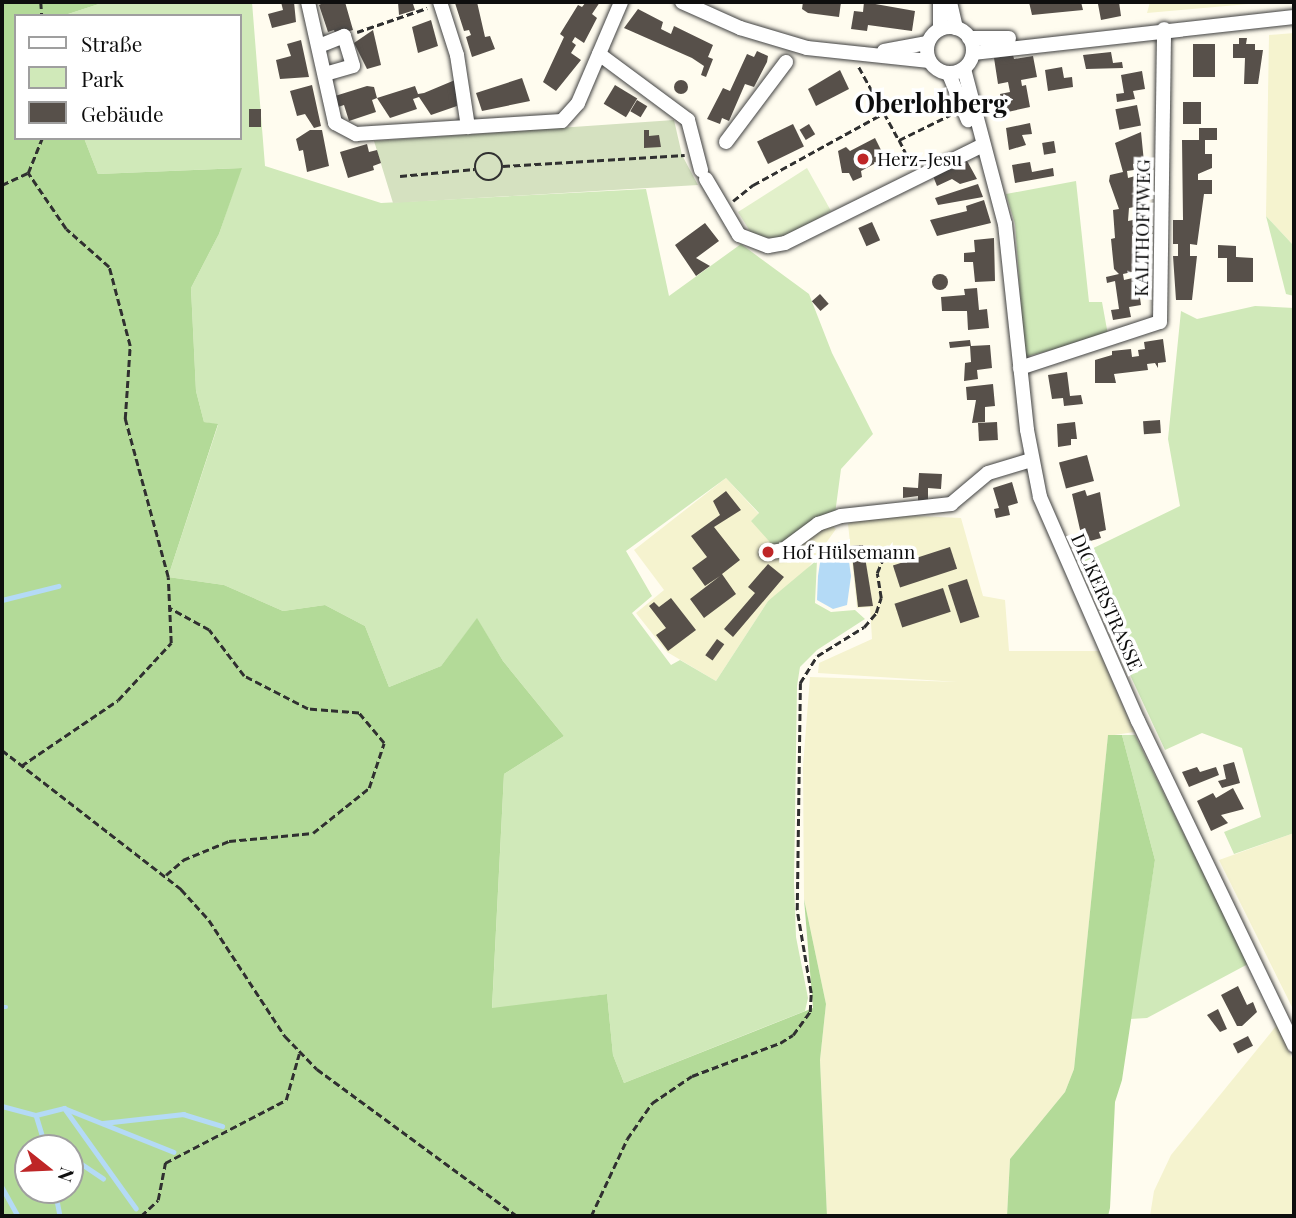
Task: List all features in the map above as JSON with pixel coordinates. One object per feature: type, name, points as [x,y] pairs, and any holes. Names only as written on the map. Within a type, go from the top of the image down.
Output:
[{"type":"street","points":[[308,2],[335,123],[356,134],[562,121],[578,103],[621,2]]},
{"type":"street","points":[[682,2],[740,28],[818,50],[929,61],[949,74],[964,69],[973,53],[970,38]]},
{"type":"street","points":[[856,55],[927,43],[940,29],[940,2]]},
{"type":"street","points":[[950,2],[956,28]]},
{"type":"street","points":[[440,3],[457,55],[468,127]]},
{"type":"street","points":[[973,53],[1164,29],[1294,17]]},
{"type":"street","points":[[940,29],[956,28],[970,38],[1059,41]]},
{"type":"street","name":"KALTHOFFWEG","points":[[1020,368],[1160,322],[1164,29]]},
{"type":"street","points":[[318,46],[344,36],[353,66],[325,74]]},
{"type":"street","points":[[927,43],[929,61]]},
{"type":"street","points":[[599,54],[688,120],[704,174],[722,209],[739,235],[768,246],[785,243],[983,145]]},
{"type":"street","points":[[726,142],[786,62]]},
{"type":"street","name":"DICKERSTRASSE","points":[[964,69],[1007,237],[1031,460],[1051,524],[1133,710],[1294,1045]]},
{"type":"street","name":"DICKERSTRASSE","points":[[949,74],[962,108],[983,145]]},
{"type":"street","points":[[766,553],[783,550],[818,524],[841,516],[951,504],[988,473],[1031,460]]},
{"type":"path","points":[[344,36],[440,3]]},
{"type":"path","points":[[856,55],[882,114],[918,177]]},
{"type":"path","points":[[899,141],[962,108]]},
{"type":"path","points":[[722,209],[753,185],[882,114]]},
{"type":"path","points":[[2,186],[28,173],[41,140]]},
{"type":"path","points":[[487,153],[495,155],[503,166],[501,175],[491,181],[480,179],[475,169],[478,158],[487,153]]},
{"type":"path","points":[[503,166],[698,155]]},
{"type":"path","points":[[400,176],[475,169]]},
{"type":"path","points":[[21,766],[118,700],[171,643],[168,577],[125,419],[130,346],[109,267],[66,229],[28,173]]},
{"type":"path","points":[[591,1216],[627,1139],[652,1103],[692,1076],[780,1043],[793,1035],[810,1012],[811,993],[797,898],[800,683],[817,656],[864,627],[876,613],[881,598],[877,568],[882,561]]},
{"type":"path","points":[[166,875],[183,860],[229,841],[313,833],[369,788],[384,743],[359,713],[308,709],[244,676],[209,630],[169,608]]},
{"type":"path","points":[[2,750],[166,875],[209,920],[300,1052],[339,1087],[517,1216]]},
{"type":"path","points":[[141,1216],[158,1200],[165,1163],[286,1100],[300,1052]]},
{"type":"shaded area","points":[[1150,2],[1271,2],[1147,13]]},
{"type":"shaded area","points":[[1294,33],[1294,246],[1266,216],[1269,35]]},
{"type":"shaded area","points":[[726,478],[759,514],[751,521],[821,516],[836,529],[803,575],[768,601],[716,681],[667,652],[636,613],[664,590],[634,550]]},
{"type":"shaded area","points":[[896,515],[961,518],[983,596],[1005,600],[1009,651],[1099,651],[1134,732],[1108,736],[1074,1069],[1065,1092],[1010,1159],[1007,1216],[827,1216],[820,1060],[826,1004],[804,899],[803,766],[810,677],[958,682],[818,673],[819,663],[872,639],[870,607],[857,608],[848,524],[865,517]]},
{"type":"shaded area","points":[[1294,833],[1294,1011],[1219,860]]},
{"type":"shaded area","points":[[1277,1025],[1294,1063],[1294,1216],[1150,1216],[1154,1191],[1171,1155]]},
{"type":"green space","points":[[2,2],[105,2],[68,14],[14,14],[14,140],[85,140],[98,174],[242,168],[219,234],[191,288],[196,391],[204,422],[218,424],[168,577],[224,585],[283,611],[325,605],[365,626],[389,687],[441,666],[477,618],[503,661],[564,736],[504,774],[492,1008],[607,994],[613,1055],[624,1083],[813,1008],[804,899],[826,1004],[820,1060],[827,1216],[2,1216]]},
{"type":"green space","points":[[105,2],[252,2],[265,166],[381,203],[646,189],[669,296],[741,244],[809,294],[832,353],[873,434],[841,469],[835,514],[776,549],[751,521],[759,513],[726,478],[626,551],[652,596],[632,613],[671,665],[680,660],[716,681],[768,601],[817,560],[815,603],[831,612],[855,610],[865,619],[817,650],[800,667],[797,686],[794,883],[796,937],[808,998],[805,1011],[624,1083],[613,1055],[607,994],[492,1009],[504,774],[564,736],[503,661],[477,619],[441,666],[389,687],[365,626],[325,605],[283,611],[224,585],[168,577],[218,425],[204,422],[196,391],[191,288],[219,234],[241,168],[98,174],[85,140],[242,140],[242,14],[68,14]]},
{"type":"green space","points":[[674,120],[682,155],[698,185],[393,203],[374,141]]},
{"type":"green space","points":[[807,168],[831,211],[784,239],[753,236],[738,212]]},
{"type":"green space","points":[[1076,181],[1089,302],[1102,302],[1108,335],[1025,357],[1015,224],[1006,194]]},
{"type":"green space","points":[[1266,216],[1294,246],[1294,296],[1286,294]]},
{"type":"green space","points":[[1255,306],[1294,308],[1294,833],[1234,854],[1224,832],[1261,817],[1242,748],[1202,733],[1165,750],[1075,557],[1180,506],[1168,439],[1181,311],[1197,319]]},
{"type":"green space","points":[[1108,735],[1122,735],[1155,860],[1122,1080],[1115,1102],[1110,1208],[1108,1216],[1007,1216],[1010,1159],[1065,1092],[1074,1069]]},
{"type":"green space","points":[[1122,735],[1135,735],[1248,964],[1147,1018],[1130,1019],[1155,860]]},
{"type":"water","points":[[839,542],[847,547],[851,576],[847,605],[833,609],[817,600],[818,576],[821,556]]},
{"type":"building","points":[[281,2],[294,2],[296,22],[272,28],[268,14],[283,10]]},
{"type":"building","points":[[325,2],[345,2],[353,30],[336,35],[334,30],[328,32],[319,5]]},
{"type":"building","points":[[398,2],[419,2],[413,4],[415,10],[399,15]]},
{"type":"building","points":[[477,2],[485,37],[490,36],[495,49],[472,57],[466,37],[471,35],[469,30],[464,31],[455,3]]},
{"type":"building","points":[[586,2],[600,2],[592,14],[597,18],[584,43],[575,37],[572,42],[576,45],[571,53],[581,60],[556,91],[543,82],[564,37],[560,34],[578,5],[582,7]]},
{"type":"building","points":[[803,2],[841,2],[839,17],[808,13],[802,9]]},
{"type":"building","points":[[864,2],[915,11],[912,31],[868,25],[867,31],[851,29],[854,11],[863,12]]},
{"type":"building","points":[[1029,2],[1081,2],[1083,10],[1032,15]]},
{"type":"building","points":[[1119,2],[1121,16],[1101,20],[1098,4]]},
{"type":"building","points":[[638,9],[663,22],[661,29],[671,34],[674,26],[713,45],[708,57],[713,59],[706,77],[701,75],[704,66],[692,58],[624,28]]},
{"type":"building","points":[[431,20],[438,46],[418,53],[412,27]]},
{"type":"building","points":[[373,30],[381,65],[367,69],[354,43]]},
{"type":"building","points":[[1239,38],[1247,38],[1246,44],[1255,44],[1255,50],[1263,50],[1258,84],[1244,84],[1245,58],[1233,58],[1233,44],[1239,44]]},
{"type":"building","points":[[301,40],[309,77],[280,79],[276,60],[291,56],[287,44]]},
{"type":"building","points":[[1193,44],[1215,44],[1215,77],[1193,77]]},
{"type":"building","points":[[757,51],[768,56],[767,62],[754,87],[745,84],[729,121],[722,118],[720,124],[707,119],[723,88],[730,91],[747,54],[754,57]]},
{"type":"building","points":[[1111,52],[1113,63],[1122,62],[1123,68],[1086,69],[1083,55]]},
{"type":"building","points":[[1013,55],[1014,59],[1033,56],[1037,77],[1021,80],[1022,86],[1026,85],[1030,107],[1003,113],[1000,94],[1010,92],[1008,82],[998,84],[994,58]]},
{"type":"building","points":[[1062,67],[1064,78],[1072,77],[1073,87],[1048,91],[1045,70]]},
{"type":"building","points":[[840,70],[849,89],[816,106],[808,89]]},
{"type":"building","points":[[1142,71],[1145,89],[1133,91],[1135,99],[1117,102],[1116,94],[1124,93],[1121,75]]},
{"type":"building","points":[[522,78],[530,101],[482,111],[476,93]]},
{"type":"building","points":[[455,80],[457,106],[431,115],[419,97],[413,99],[417,109],[390,118],[377,98],[415,86],[418,94],[424,93]]},
{"type":"building","points":[[681,80],[686,82],[686,92],[681,94],[676,92],[674,87],[676,82]]},
{"type":"building","points":[[312,85],[321,126],[314,128],[305,114],[297,116],[290,91]]},
{"type":"building","points":[[615,85],[637,98],[626,117],[604,104]]},
{"type":"building","points":[[367,86],[374,87],[377,98],[372,100],[376,112],[349,121],[344,105],[338,107],[335,96]]},
{"type":"building","points":[[637,100],[647,106],[641,117],[630,111]]},
{"type":"building","points":[[1183,102],[1201,102],[1201,124],[1183,124]]},
{"type":"building","points":[[1137,105],[1141,126],[1119,130],[1115,109]]},
{"type":"building","points":[[249,109],[261,109],[261,127],[249,127]]},
{"type":"building","points":[[1030,123],[1032,134],[1022,135],[1026,145],[1009,150],[1006,128]]},
{"type":"building","points":[[793,124],[804,146],[768,164],[757,142]]},
{"type":"building","points":[[809,124],[815,134],[806,140],[800,130]]},
{"type":"building","points":[[1199,128],[1217,128],[1217,140],[1205,140],[1205,154],[1212,154],[1212,168],[1198,174],[1198,180],[1212,180],[1212,194],[1204,194],[1197,245],[1190,244],[1190,256],[1197,256],[1192,300],[1176,300],[1173,256],[1178,256],[1178,244],[1173,244],[1173,220],[1183,220],[1182,140],[1199,140]]},
{"type":"building","points":[[310,130],[322,130],[329,166],[307,172],[303,150],[299,151],[296,139]]},
{"type":"building","points":[[644,130],[649,130],[649,136],[659,135],[661,147],[644,148]]},
{"type":"building","points":[[1141,132],[1144,162],[1133,164],[1134,170],[1127,171],[1128,178],[1139,175],[1144,205],[1129,208],[1128,221],[1133,220],[1135,235],[1132,236],[1134,266],[1132,272],[1123,274],[1124,280],[1137,277],[1141,305],[1129,307],[1131,317],[1113,320],[1111,310],[1119,309],[1115,281],[1107,283],[1106,277],[1119,274],[1114,269],[1111,239],[1115,238],[1113,210],[1119,209],[1109,181],[1110,175],[1123,172],[1115,143]]},
{"type":"building","name":"Herz-Jesu","points":[[875,138],[885,158],[861,171],[862,177],[853,181],[849,173],[842,173],[838,151],[846,147],[850,151]]},
{"type":"building","points":[[1054,141],[1056,153],[1044,155],[1042,143]]},
{"type":"building","points":[[367,144],[369,152],[377,150],[381,163],[373,166],[374,170],[348,178],[340,152]]},
{"type":"building","points":[[966,159],[977,179],[960,184],[952,179],[937,186],[933,176]]},
{"type":"building","points":[[1030,162],[1032,172],[1053,168],[1054,176],[1015,183],[1012,165]]},
{"type":"building","points":[[978,184],[983,197],[938,205],[935,198]]},
{"type":"building","points":[[984,200],[991,223],[937,236],[930,220],[967,211],[966,206]]},
{"type":"building","points":[[872,222],[880,240],[866,246],[858,228]]},
{"type":"building","points":[[705,223],[719,241],[696,258],[710,266],[696,276],[675,245]]},
{"type":"building","points":[[994,238],[995,281],[975,282],[973,262],[964,262],[964,253],[975,252],[974,240]]},
{"type":"building","points":[[1218,245],[1236,246],[1236,257],[1253,258],[1253,282],[1227,282],[1227,258],[1218,258]]},
{"type":"building","points":[[940,274],[948,282],[940,290],[932,282]]},
{"type":"building","points":[[977,288],[979,310],[987,309],[989,328],[968,330],[967,311],[942,311],[941,297],[965,295],[964,289]]},
{"type":"building","points":[[820,294],[829,304],[821,311],[812,301]]},
{"type":"building","points":[[1163,339],[1166,362],[1158,363],[1158,368],[1155,363],[1147,364],[1148,370],[1114,374],[1116,383],[1095,383],[1095,360],[1112,355],[1112,351],[1131,349],[1132,357],[1139,356],[1138,350],[1145,349],[1144,342]]},
{"type":"building","points":[[970,340],[971,346],[990,345],[992,368],[977,370],[978,379],[964,381],[965,363],[971,362],[970,346],[950,348],[949,342]]},
{"type":"building","points":[[1067,372],[1070,396],[1081,395],[1083,404],[1064,406],[1063,398],[1052,399],[1048,375]]},
{"type":"building","points":[[993,384],[995,406],[985,407],[985,422],[972,423],[976,400],[967,400],[966,387]]},
{"type":"building","points":[[1160,420],[1161,433],[1144,434],[1143,421]]},
{"type":"building","points":[[997,422],[998,440],[979,441],[978,423]]},
{"type":"building","points":[[1075,422],[1077,439],[1071,439],[1071,445],[1058,447],[1057,424]]},
{"type":"building","points":[[1087,455],[1094,481],[1066,489],[1059,463]]},
{"type":"building","points":[[919,473],[942,474],[941,489],[928,488],[928,505],[918,504],[918,496],[903,498],[903,487],[918,488]]},
{"type":"building","points":[[1012,482],[1018,503],[1008,506],[1010,515],[996,518],[994,509],[999,508],[993,488]]},
{"type":"building","points":[[1085,490],[1087,496],[1100,492],[1106,530],[1099,532],[1101,538],[1083,543],[1072,494]]},
{"type":"building","points":[[726,491],[741,510],[714,527],[740,560],[722,574],[736,594],[704,618],[690,599],[720,576],[705,586],[692,568],[707,557],[691,536],[720,515],[713,501]]},
{"type":"building","points":[[863,545],[873,606],[858,607],[851,546]]},
{"type":"building","points":[[950,547],[957,569],[900,587],[893,566]]},
{"type":"building","points":[[768,564],[784,577],[733,637],[724,629],[755,593],[748,587]]},
{"type":"building","points":[[967,579],[979,617],[960,623],[948,585]]},
{"type":"building","points":[[943,588],[951,612],[902,628],[894,604]]},
{"type":"building","points":[[671,598],[696,630],[668,651],[656,635],[666,628],[649,606],[654,602],[659,607]]},
{"type":"building","points":[[717,639],[724,644],[713,660],[705,655]]},
{"type":"building","points":[[1234,762],[1240,783],[1222,788],[1218,781],[1226,779],[1223,765]]},
{"type":"building","points":[[1197,767],[1200,772],[1216,767],[1219,775],[1189,787],[1182,772]]},
{"type":"building","points":[[1233,788],[1244,809],[1221,815],[1228,823],[1211,831],[1197,801],[1213,793],[1216,798]]},
{"type":"building","points":[[1238,986],[1247,1005],[1253,1002],[1257,1012],[1242,1026],[1237,1026],[1221,995]]},
{"type":"building","points":[[1218,1009],[1227,1029],[1220,1032],[1207,1015]]},
{"type":"building","points":[[1248,1036],[1253,1046],[1238,1054],[1233,1044]]},
{"type":"waterway","points":[[2,600],[58,586]]},
{"type":"waterway","points":[[2,1106],[36,1115],[64,1108],[174,1152]]},
{"type":"waterway","points":[[65,1109],[136,1208]]},
{"type":"waterway","points":[[103,1123],[183,1114],[222,1126]]},
{"type":"waterway","points":[[36,1115],[42,1134]]},
{"type":"waterway","points":[[84,1165],[103,1178]]},
{"type":"waterway","points":[[2,1187],[18,1216]]},
{"type":"waterway","points":[[58,1204],[60,1216]]},
{"type":"place","name":"Herz-Jesu","points":[[863,159]]},
{"type":"place","name":"Hof Hülsemann","points":[[768,552]]},
{"type":"district","name":"Oberlohberg","points":[[931,103]]}]
